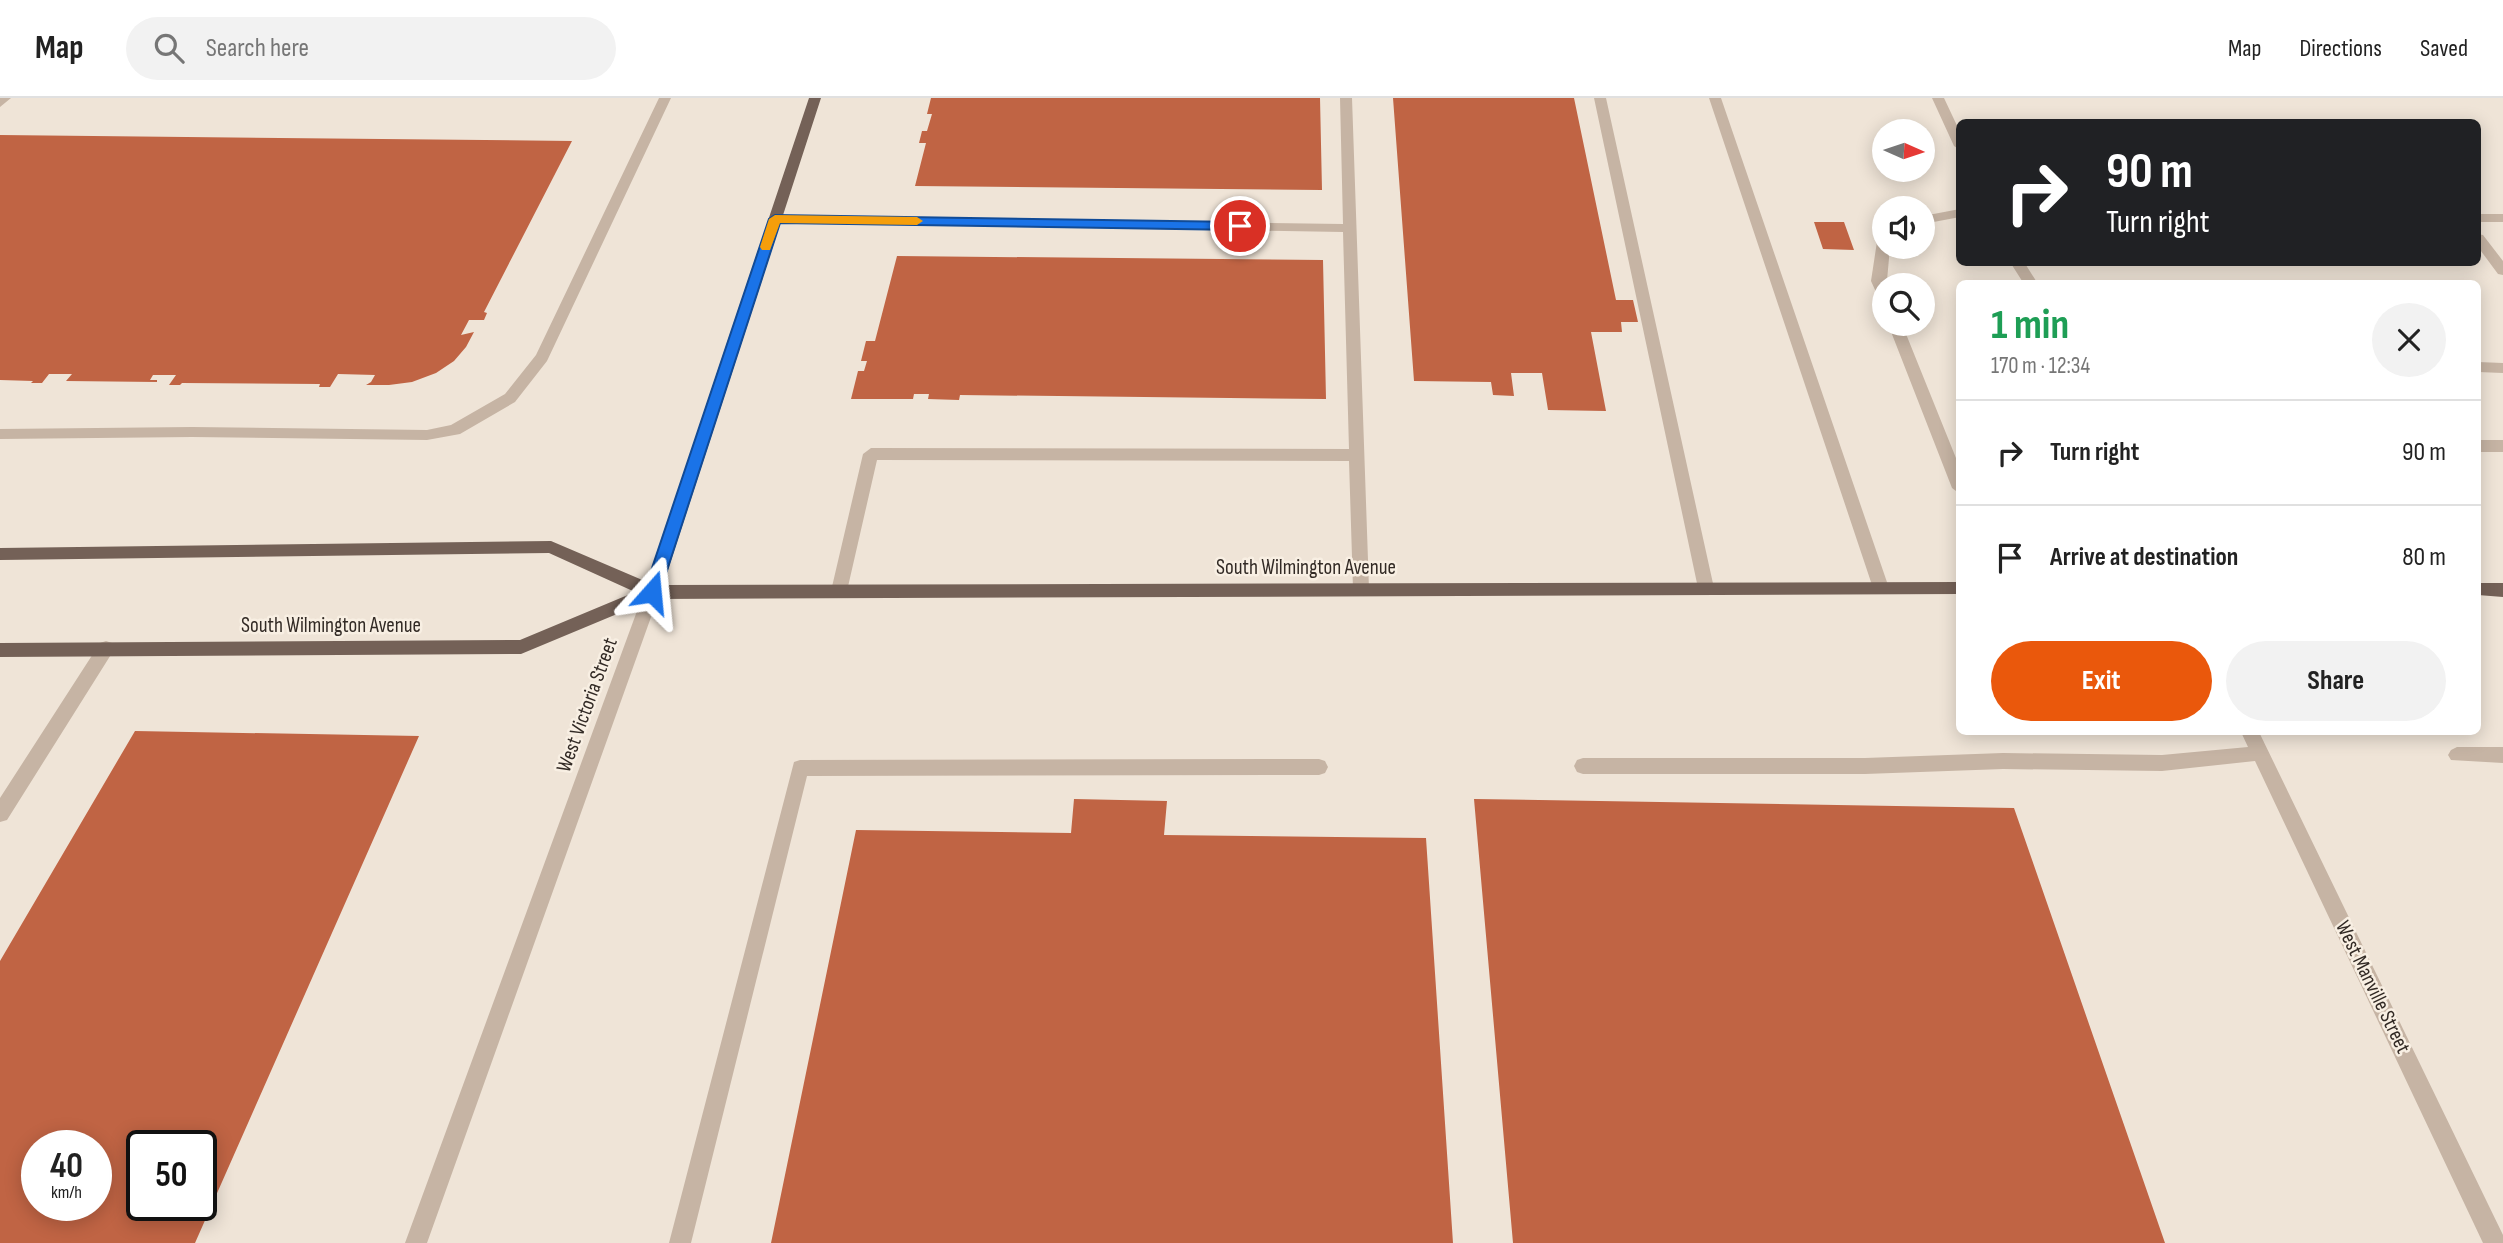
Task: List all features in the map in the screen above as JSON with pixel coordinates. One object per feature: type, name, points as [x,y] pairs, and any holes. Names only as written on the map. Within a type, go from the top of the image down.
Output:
[{"type":"main road","name":"West Victoria Street","points":[[652,592],[815,98]]},
{"type":"main road","name":"South Wilmington Avenue","points":[[0,554],[551,547],[652,592]]},
{"type":"main road","name":"South Wilmington Avenue","points":[[0,650],[521,647],[652,592],[1956,588]]},
{"type":"main road","points":[[2481,589],[2503,590]]},
{"type":"street","points":[[0,103],[5,98]]},
{"type":"street","points":[[0,434],[192,432],[427,435],[455,430],[510,397],[542,358],[665,98]]},
{"type":"street","points":[[1346,98],[1361,589]]},
{"type":"street","points":[[1600,98],[1706,588]]},
{"type":"street","points":[[1715,98],[1881,588]]},
{"type":"street","points":[[1938,98],[1956,137]]},
{"type":"street","points":[[1935,218],[1956,214]]},
{"type":"street","points":[[2481,218],[2503,218]]},
{"type":"street","points":[[775,219],[1350,228]]},
{"type":"street","points":[[2481,242],[2503,271]]},
{"type":"street","points":[[1900,336],[1956,478]]},
{"type":"street","points":[[2481,368],[2503,368]]},
{"type":"street","points":[[2481,446],[2503,446]]},
{"type":"street","points":[[839,591],[871,454],[1356,455]]},
{"type":"street","name":"West Victoria Street","points":[[416,1243],[652,592]]},
{"type":"street","points":[[0,814],[106,648]]},
{"type":"street","name":"West Manville Street","points":[[2251,735],[2495,1243]]},
{"type":"street","points":[[1583,766],[1865,766],[2004,761],[2162,763],[2260,753]]},
{"type":"street","points":[[2457,755],[2503,755]]},
{"type":"street","points":[[680,1243],[800,768],[1318,767]]},
{"type":"building","points":[[931,98],[1320,98],[1322,190],[915,186],[926,143],[919,143],[922,131],[927,131],[932,114],[927,114]]},
{"type":"building","points":[[1393,98],[1574,98],[1616,300],[1633,300],[1638,322],[1621,322],[1622,332],[1591,332],[1606,411],[1548,410],[1542,373],[1511,373],[1514,396],[1493,395],[1491,382],[1414,381]]},
{"type":"building","points":[[0,135],[572,141],[484,312],[487,313],[484,320],[469,320],[461,335],[474,332],[454,361],[436,373],[412,382],[366,385],[375,375],[338,374],[330,387],[319,387],[320,384],[169,385],[176,375],[153,375],[150,380],[157,382],[66,381],[72,374],[49,374],[42,383],[0,380]]},
{"type":"building","points":[[1814,222],[1844,222],[1854,250],[1823,249]]},
{"type":"building","points":[[897,256],[1323,260],[1326,399],[960,395],[959,400],[928,399],[929,394],[914,394],[913,399],[851,399],[858,371],[864,371],[867,361],[861,361],[866,341],[875,341]]},
{"type":"building","points":[[135,731],[419,736],[217,1193],[217,1130],[126,1130],[126,1221],[205,1221],[195,1243],[0,1243],[0,961]]},
{"type":"building","points":[[1074,799],[1167,801],[1164,835],[1426,838],[1453,1243],[771,1243],[856,830],[1071,833]]},
{"type":"building","points":[[1474,799],[2014,808],[2165,1243],[1513,1243]]},
{"type":"slow traffic","points":[[766,247],[775,219],[917,221]]},
{"type":"route","points":[[652,592],[775,219],[1240,226]]}]
